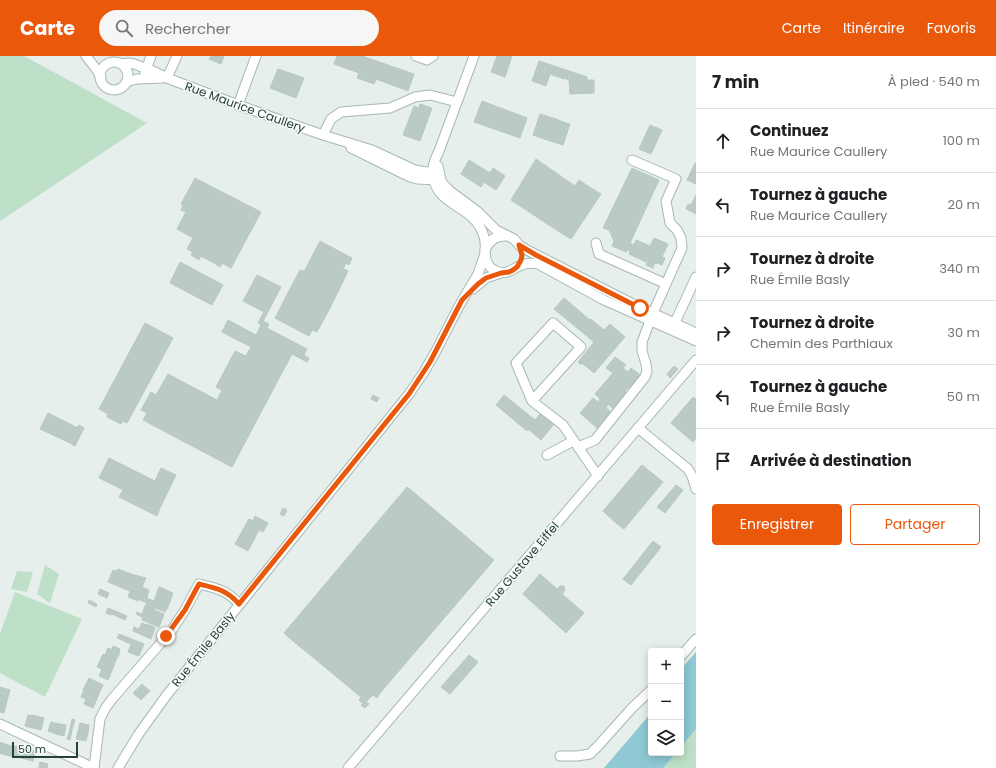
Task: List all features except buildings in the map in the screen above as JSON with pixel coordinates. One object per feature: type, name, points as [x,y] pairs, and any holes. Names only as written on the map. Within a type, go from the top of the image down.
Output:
[{"type":"street","name":"Rue Maurice Caullery","points":[[86,56],[97,70],[105,85],[112,89],[120,88],[126,82],[134,80],[146,78],[166,78]]},
{"type":"street","points":[[146,78],[145,73],[151,56]]},
{"type":"street","points":[[166,78],[177,56]]},
{"type":"street","points":[[238,105],[256,56]]},
{"type":"street","points":[[416,56],[428,60],[432,56]]},
{"type":"street","points":[[474,56],[439,151],[437,189],[442,196],[469,213],[477,222],[484,235],[486,261],[488,265],[501,273],[509,272],[522,265],[534,264],[542,266],[604,300],[651,317],[673,327],[696,341]]},
{"type":"street","name":"Rue Maurice Caullery","points":[[116,61],[130,63],[238,105],[323,135],[372,150],[415,170],[437,176]]},
{"type":"street","points":[[101,78],[101,72],[104,66],[116,61],[124,66],[128,72],[126,82]]},
{"type":"street","points":[[323,135],[331,119],[341,112],[390,108],[415,97],[430,95],[457,102]]},
{"type":"street","points":[[548,456],[575,444],[595,440],[646,377],[647,371],[642,351],[642,342],[651,317],[682,248],[681,238],[677,230],[670,223],[666,201],[676,179],[632,160]]},
{"type":"street","points":[[437,176],[450,191],[476,211],[496,230],[514,239],[519,245],[536,255],[635,305],[651,317]]},
{"type":"street","points":[[485,252],[492,239],[499,236],[507,236]]},
{"type":"street","points":[[596,243],[599,254],[666,284]]},
{"type":"street","points":[[517,267],[522,255],[519,245]]},
{"type":"street","name":"Rue Émile Basly","points":[[118,768],[158,705],[409,394],[430,362],[462,300],[478,274],[485,252]]},
{"type":"street","name":"Rue Émile Basly","points":[[462,300],[483,280],[501,273]]},
{"type":"street","points":[[673,327],[696,277]]},
{"type":"street","points":[[532,401],[581,347],[553,323],[516,363],[532,401],[563,425],[598,476]]},
{"type":"street","points":[[673,327],[696,333]]},
{"type":"street","name":"Rue Gustave Eiffel","points":[[348,768],[696,360]]},
{"type":"street","points":[[638,428],[688,469],[692,476],[696,490]]},
{"type":"street","points":[[0,724],[94,768],[101,716],[106,707],[172,630],[199,584],[224,591],[232,596],[239,604]]},
{"type":"street","points":[[684,653],[696,639]]},
{"type":"street","points":[[560,756],[590,754],[648,693]]},
{"type":"green space","points":[[0,56],[24,56],[147,123],[0,221]]},
{"type":"green space","points":[[45,565],[59,574],[50,603],[37,594]]},
{"type":"green space","points":[[17,571],[33,572],[27,592],[11,589]]},
{"type":"green space","points":[[15,592],[82,619],[45,697],[0,673],[0,634]]},
{"type":"green space","points":[[696,729],[696,768],[663,768],[673,756],[684,756],[684,743]]},
{"type":"water","points":[[696,652],[696,729],[684,743],[684,684],[684,666]]},
{"type":"water","points":[[648,717],[648,756],[673,756],[663,768],[604,768]]},
{"type":"route","points":[[166,636],[185,610],[199,584],[224,591],[232,596],[239,604],[401,405],[430,362],[462,300],[486,278],[494,274],[511,271],[519,265],[522,255],[519,245],[640,308]]}]
